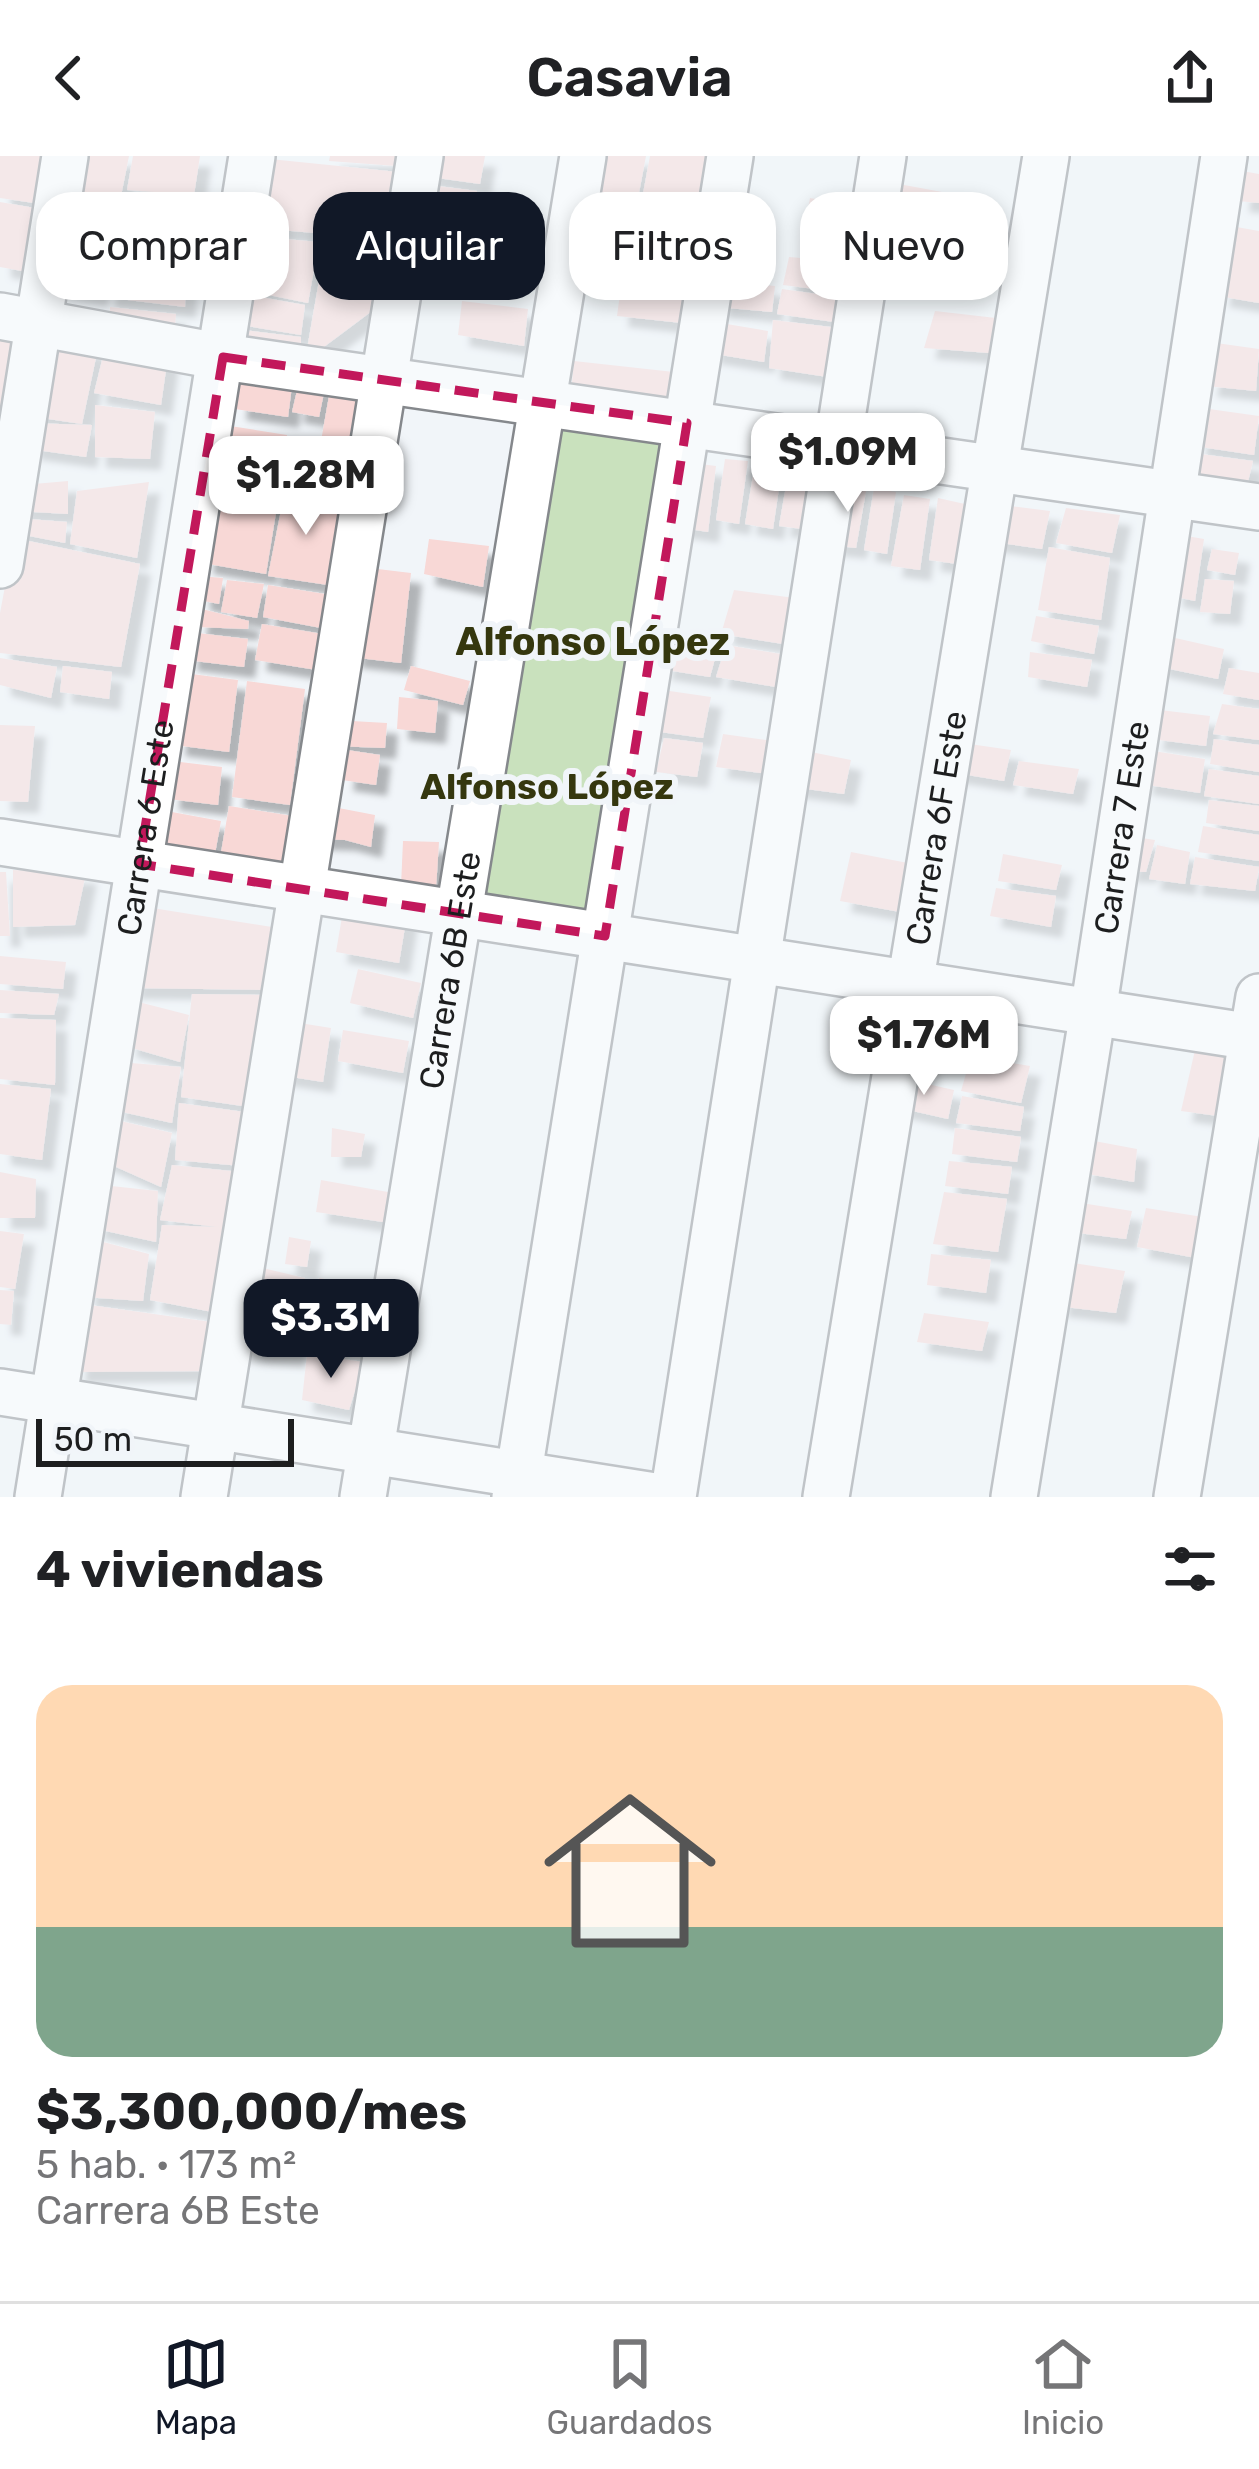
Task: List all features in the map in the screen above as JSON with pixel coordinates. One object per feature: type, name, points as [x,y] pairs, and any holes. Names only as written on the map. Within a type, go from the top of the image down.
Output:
[{"type":"street","points":[[0,566],[19,320],[65,156]]},
{"type":"street","name":"Carrera 6 Este","points":[[38,1497],[252,156]]},
{"type":"street","points":[[204,1497],[420,156]]},
{"type":"street","name":"Carrera 6B Este","points":[[363,1497],[583,156]]},
{"type":"street","points":[[517,1486],[730,156]]},
{"type":"street","points":[[673,1497],[883,156]]},
{"type":"street","name":"Carrera 6F Este","points":[[826,1497],[1046,156]]},
{"type":"street","name":"Carrera 7 Este","points":[[1014,1497],[1094,1012],[1224,156]]},
{"type":"street","points":[[19,320],[223,357],[1259,507]]},
{"type":"street","points":[[0,842],[1094,1012],[1257,1024],[1177,1497]]},
{"type":"street","points":[[0,1392],[371,1451],[517,1486],[661,1497]]},
{"type":"highlighted area","points":[[223,357],[687,423],[605,936],[139,864]]},
{"type":"green space","points":[[555,416],[668,435],[588,918],[474,899]]},
{"type":"building","points":[[0,156],[46,156],[34,203],[0,198]]},
{"type":"building","points":[[69,156],[129,156],[122,192],[65,192]]},
{"type":"building","points":[[133,156],[200,156],[194,192],[127,190]]},
{"type":"building","points":[[330,156],[398,156],[396,166],[329,161]]},
{"type":"building","points":[[427,156],[485,156],[480,184],[423,176]]},
{"type":"building","points":[[591,156],[646,156],[639,192],[585,190]]},
{"type":"building","points":[[650,156],[711,156],[705,192],[643,192]]},
{"type":"building","points":[[260,158],[398,172],[395,192],[313,192],[313,233],[289,231],[289,192],[258,192]]},
{"type":"building","points":[[1242,171],[1259,174],[1259,203],[1238,201]]},
{"type":"building","points":[[888,182],[942,192],[887,192]]},
{"type":"building","points":[[422,184],[477,191],[477,192],[421,192]]},
{"type":"building","points":[[0,202],[35,208],[22,271],[0,267]]},
{"type":"building","points":[[1231,226],[1259,231],[1259,303],[1218,296]]},
{"type":"building","points":[[289,239],[313,241],[308,303],[289,299]]},
{"type":"building","points":[[789,257],[800,258],[800,287],[783,285]]},
{"type":"building","points":[[782,289],[800,292],[800,300],[846,300],[841,323],[777,314]]},
{"type":"building","points":[[128,300],[185,300],[185,307]]},
{"type":"building","points":[[237,300],[305,305],[301,335],[234,324]]},
{"type":"building","points":[[316,300],[374,300],[372,311],[305,361]]},
{"type":"building","points":[[619,300],[685,300],[682,323],[617,316]]},
{"type":"building","points":[[717,300],[773,300],[772,312],[716,307]]},
{"type":"building","points":[[462,301],[528,309],[524,346],[458,335]]},
{"type":"building","points":[[110,307],[176,314],[174,341],[109,330]]},
{"type":"building","points":[[935,311],[996,318],[989,353],[924,348]]},
{"type":"building","points":[[773,320],[839,328],[834,378],[769,368]]},
{"type":"building","points":[[715,322],[768,331],[764,362],[708,353]]},
{"type":"building","points":[[235,329],[301,337],[301,364],[233,354]]},
{"type":"building","points":[[0,337],[21,339],[0,429]]},
{"type":"building","points":[[44,340],[98,348],[82,424],[28,416]]},
{"type":"building","points":[[1216,343],[1259,349],[1256,391],[1206,386]]},
{"type":"building","points":[[105,348],[168,356],[161,405],[94,393]]},
{"type":"building","points":[[574,361],[674,372],[667,416],[570,402]]},
{"type":"building","points":[[241,370],[293,378],[288,417],[235,409]]},
{"type":"building","points":[[300,378],[326,383],[319,417],[292,412]]},
{"type":"building","points":[[329,396],[362,402],[348,480],[315,475]]},
{"type":"building","points":[[95,405],[155,412],[150,459],[95,457]]},
{"type":"building","points":[[1202,408],[1259,416],[1254,455],[1194,446]]},
{"type":"building","points":[[27,423],[92,425],[86,457],[29,449]]},
{"type":"building","points":[[224,425],[287,435],[280,483],[217,473]]},
{"type":"building","points":[[1193,453],[1253,461],[1246,490],[1186,482]]},
{"type":"building","points":[[725,459],[748,461],[739,524],[716,520]]},
{"type":"building","points":[[685,462],[716,466],[708,532],[676,527]]},
{"type":"building","points":[[755,463],[782,468],[773,529],[745,524]]},
{"type":"building","points":[[789,469],[817,473],[810,530],[779,526]]},
{"type":"building","points":[[68,481],[68,514],[16,511],[22,485]]},
{"type":"building","points":[[149,482],[137,558],[70,544],[77,491]]},
{"type":"building","points":[[839,482],[867,486],[856,548],[830,545]]},
{"type":"building","points":[[211,483],[280,488],[266,574],[202,563]]},
{"type":"building","points":[[874,488],[896,492],[887,554],[864,550]]},
{"type":"building","points":[[285,490],[344,500],[328,585],[268,576]]},
{"type":"building","points":[[904,495],[930,499],[920,570],[891,566]]},
{"type":"building","points":[[938,498],[965,504],[957,564],[929,560]]},
{"type":"building","points":[[995,504],[1050,511],[1042,549],[987,541]]},
{"type":"building","points":[[1066,508],[1120,515],[1112,553],[1056,543]]},
{"type":"building","points":[[15,518],[67,522],[65,543],[14,533]]},
{"type":"building","points":[[1181,535],[1204,539],[1195,601],[1171,596]]},
{"type":"building","points":[[14,538],[140,564],[121,667],[0,653],[0,613]]},
{"type":"building","points":[[429,539],[489,546],[483,587],[424,574]]},
{"type":"building","points":[[1049,547],[1110,558],[1101,620],[1038,610]]},
{"type":"building","points":[[1212,549],[1239,553],[1235,575],[1207,570]]},
{"type":"building","points":[[361,567],[411,573],[401,663],[350,657]]},
{"type":"building","points":[[199,576],[223,578],[219,604],[199,600]]},
{"type":"building","points":[[1205,579],[1234,581],[1230,614],[1200,612]]},
{"type":"building","points":[[227,580],[264,584],[257,618],[221,612]]},
{"type":"building","points":[[268,585],[325,594],[321,628],[263,617]]},
{"type":"building","points":[[734,590],[795,598],[783,644],[721,634]]},
{"type":"building","points":[[198,608],[249,621],[248,629],[195,627]]},
{"type":"building","points":[[1036,616],[1099,626],[1094,654],[1031,641]]},
{"type":"building","points":[[262,624],[329,635],[323,671],[255,660]]},
{"type":"building","points":[[189,632],[248,639],[244,667],[186,660]]},
{"type":"building","points":[[1162,635],[1224,649],[1218,679],[1155,666]]},
{"type":"building","points":[[668,637],[719,644],[710,677],[660,669]]},
{"type":"building","points":[[726,645],[787,655],[782,688],[716,677]]},
{"type":"building","points":[[1030,652],[1092,660],[1087,687],[1028,677]]},
{"type":"building","points":[[0,658],[57,667],[51,698],[0,685]]},
{"type":"building","points":[[63,666],[112,672],[109,699],[60,692]]},
{"type":"building","points":[[411,666],[470,681],[463,705],[404,690]]},
{"type":"building","points":[[1229,668],[1259,673],[1259,700],[1223,694]]},
{"type":"building","points":[[184,673],[238,680],[229,752],[174,745]]},
{"type":"building","points":[[247,681],[305,689],[290,805],[232,797]]},
{"type":"building","points":[[656,689],[711,697],[703,738],[646,730]]},
{"type":"building","points":[[399,697],[438,701],[435,733],[397,729]]},
{"type":"building","points":[[1222,704],[1259,709],[1259,740],[1213,734]]},
{"type":"building","points":[[1160,710],[1210,716],[1206,746],[1151,739]]},
{"type":"building","points":[[334,720],[387,723],[385,748],[333,746]]},
{"type":"building","points":[[0,725],[35,726],[28,802],[0,801]]},
{"type":"building","points":[[723,734],[773,741],[767,774],[716,767]]},
{"type":"building","points":[[664,738],[703,743],[697,777],[656,772]]},
{"type":"building","points":[[1214,739],[1259,745],[1259,772],[1210,764]]},
{"type":"building","points":[[956,742],[1011,750],[1004,781],[949,772]]},
{"type":"building","points":[[347,750],[380,755],[376,785],[342,780]]},
{"type":"building","points":[[801,750],[851,760],[844,794],[791,787]]},
{"type":"building","points":[[1147,750],[1205,759],[1200,793],[1141,784]]},
{"type":"building","points":[[172,761],[222,767],[218,805],[168,799]]},
{"type":"building","points":[[1019,761],[1079,769],[1073,794],[1013,785]]},
{"type":"building","points":[[1209,769],[1259,776],[1259,804],[1204,796]]},
{"type":"building","points":[[1209,800],[1259,806],[1259,831],[1206,823]]},
{"type":"building","points":[[323,805],[375,815],[371,847],[316,839]]},
{"type":"building","points":[[229,806],[293,816],[283,881],[218,870]]},
{"type":"building","points":[[161,810],[221,821],[212,870],[152,860]]},
{"type":"building","points":[[1203,826],[1259,835],[1259,861],[1198,852]]},
{"type":"building","points":[[1135,837],[1155,840],[1146,872],[1124,871]]},
{"type":"building","points":[[403,841],[439,842],[436,888],[401,886]]},
{"type":"building","points":[[1157,845],[1190,852],[1185,884],[1149,879]]},
{"type":"building","points":[[851,852],[908,863],[900,912],[840,901]]},
{"type":"building","points":[[1003,854],[1062,865],[1056,890],[998,881]]},
{"type":"building","points":[[1195,857],[1259,867],[1255,891],[1190,884]]},
{"type":"building","points":[[13,870],[86,873],[75,925],[13,927]]},
{"type":"building","points":[[0,872],[6,872],[10,936],[0,936]]},
{"type":"building","points":[[996,888],[1056,896],[1051,927],[990,916]]},
{"type":"building","points":[[344,905],[407,915],[399,963],[336,952]]},
{"type":"building","points":[[146,907],[272,927],[268,990],[128,988]]},
{"type":"building","points":[[0,956],[66,962],[63,989],[0,984]]},
{"type":"building","points":[[358,969],[421,983],[413,1018],[350,1003]]},
{"type":"building","points":[[0,990],[59,994],[54,1015],[0,1013]]},
{"type":"building","points":[[192,994],[267,995],[256,1108],[181,1097]]},
{"type":"building","points":[[131,1000],[189,1015],[180,1062],[125,1046]]},
{"type":"building","points":[[0,1018],[56,1020],[55,1085],[0,1079]]},
{"type":"building","points":[[287,1021],[331,1028],[323,1082],[279,1075]]},
{"type":"building","points":[[343,1030],[409,1041],[403,1073],[338,1061]]},
{"type":"building","points":[[1195,1050],[1230,1057],[1218,1116],[1181,1111]]},
{"type":"building","points":[[971,1056],[1030,1066],[1021,1103],[961,1091]]},
{"type":"building","points":[[119,1062],[181,1067],[172,1123],[113,1110]]},
{"type":"building","points":[[901,1078],[954,1090],[948,1119],[895,1107]]},
{"type":"building","points":[[0,1084],[51,1089],[42,1160],[0,1154]]},
{"type":"building","points":[[962,1096],[1024,1107],[1020,1131],[956,1123]]},
{"type":"building","points":[[179,1103],[252,1113],[252,1167],[175,1160]]},
{"type":"building","points":[[112,1119],[172,1133],[161,1187],[96,1158]]},
{"type":"building","points":[[332,1128],[365,1134],[361,1157],[331,1157]]},
{"type":"building","points":[[955,1128],[1021,1137],[1017,1162],[952,1154]]},
{"type":"building","points":[[1089,1140],[1137,1149],[1134,1182],[1081,1173]]},
{"type":"building","points":[[949,1161],[1012,1167],[1008,1194],[945,1186]]},
{"type":"building","points":[[172,1165],[251,1173],[223,1314],[150,1300],[162,1225],[217,1227],[160,1220]]},
{"type":"building","points":[[0,1172],[36,1179],[35,1218],[0,1218]]},
{"type":"building","points":[[321,1180],[388,1192],[383,1222],[316,1212]]},
{"type":"building","points":[[102,1185],[158,1191],[156,1242],[92,1228]]},
{"type":"building","points":[[944,1192],[1007,1199],[998,1252],[933,1244]]},
{"type":"building","points":[[1075,1202],[1132,1211],[1126,1239],[1070,1232]]},
{"type":"building","points":[[1146,1208],[1203,1217],[1196,1258],[1137,1247]]},
{"type":"building","points":[[0,1231],[24,1234],[15,1289],[0,1287]]},
{"type":"building","points":[[289,1237],[311,1241],[307,1267],[285,1264]]},
{"type":"building","points":[[92,1239],[149,1254],[143,1301],[83,1297]]},
{"type":"building","points":[[931,1254],[991,1260],[986,1293],[927,1285]]},
{"type":"building","points":[[1067,1262],[1125,1271],[1116,1313],[1056,1306]]},
{"type":"building","points":[[250,1265],[305,1278],[293,1357],[232,1351]]},
{"type":"building","points":[[319,1278],[373,1288],[361,1355],[307,1345]]},
{"type":"building","points":[[0,1290],[14,1291],[11,1325],[0,1324]]},
{"type":"building","points":[[82,1304],[226,1324],[218,1371],[74,1372]]},
{"type":"building","points":[[924,1313],[989,1322],[982,1351],[917,1342]]},
{"type":"building","points":[[307,1354],[364,1362],[349,1410],[302,1400]]},
{"type":"district","name":"Alfonso López","points":[[593,641]]},
{"type":"district","name":"Alfonso López","points":[[547,786]]}]
